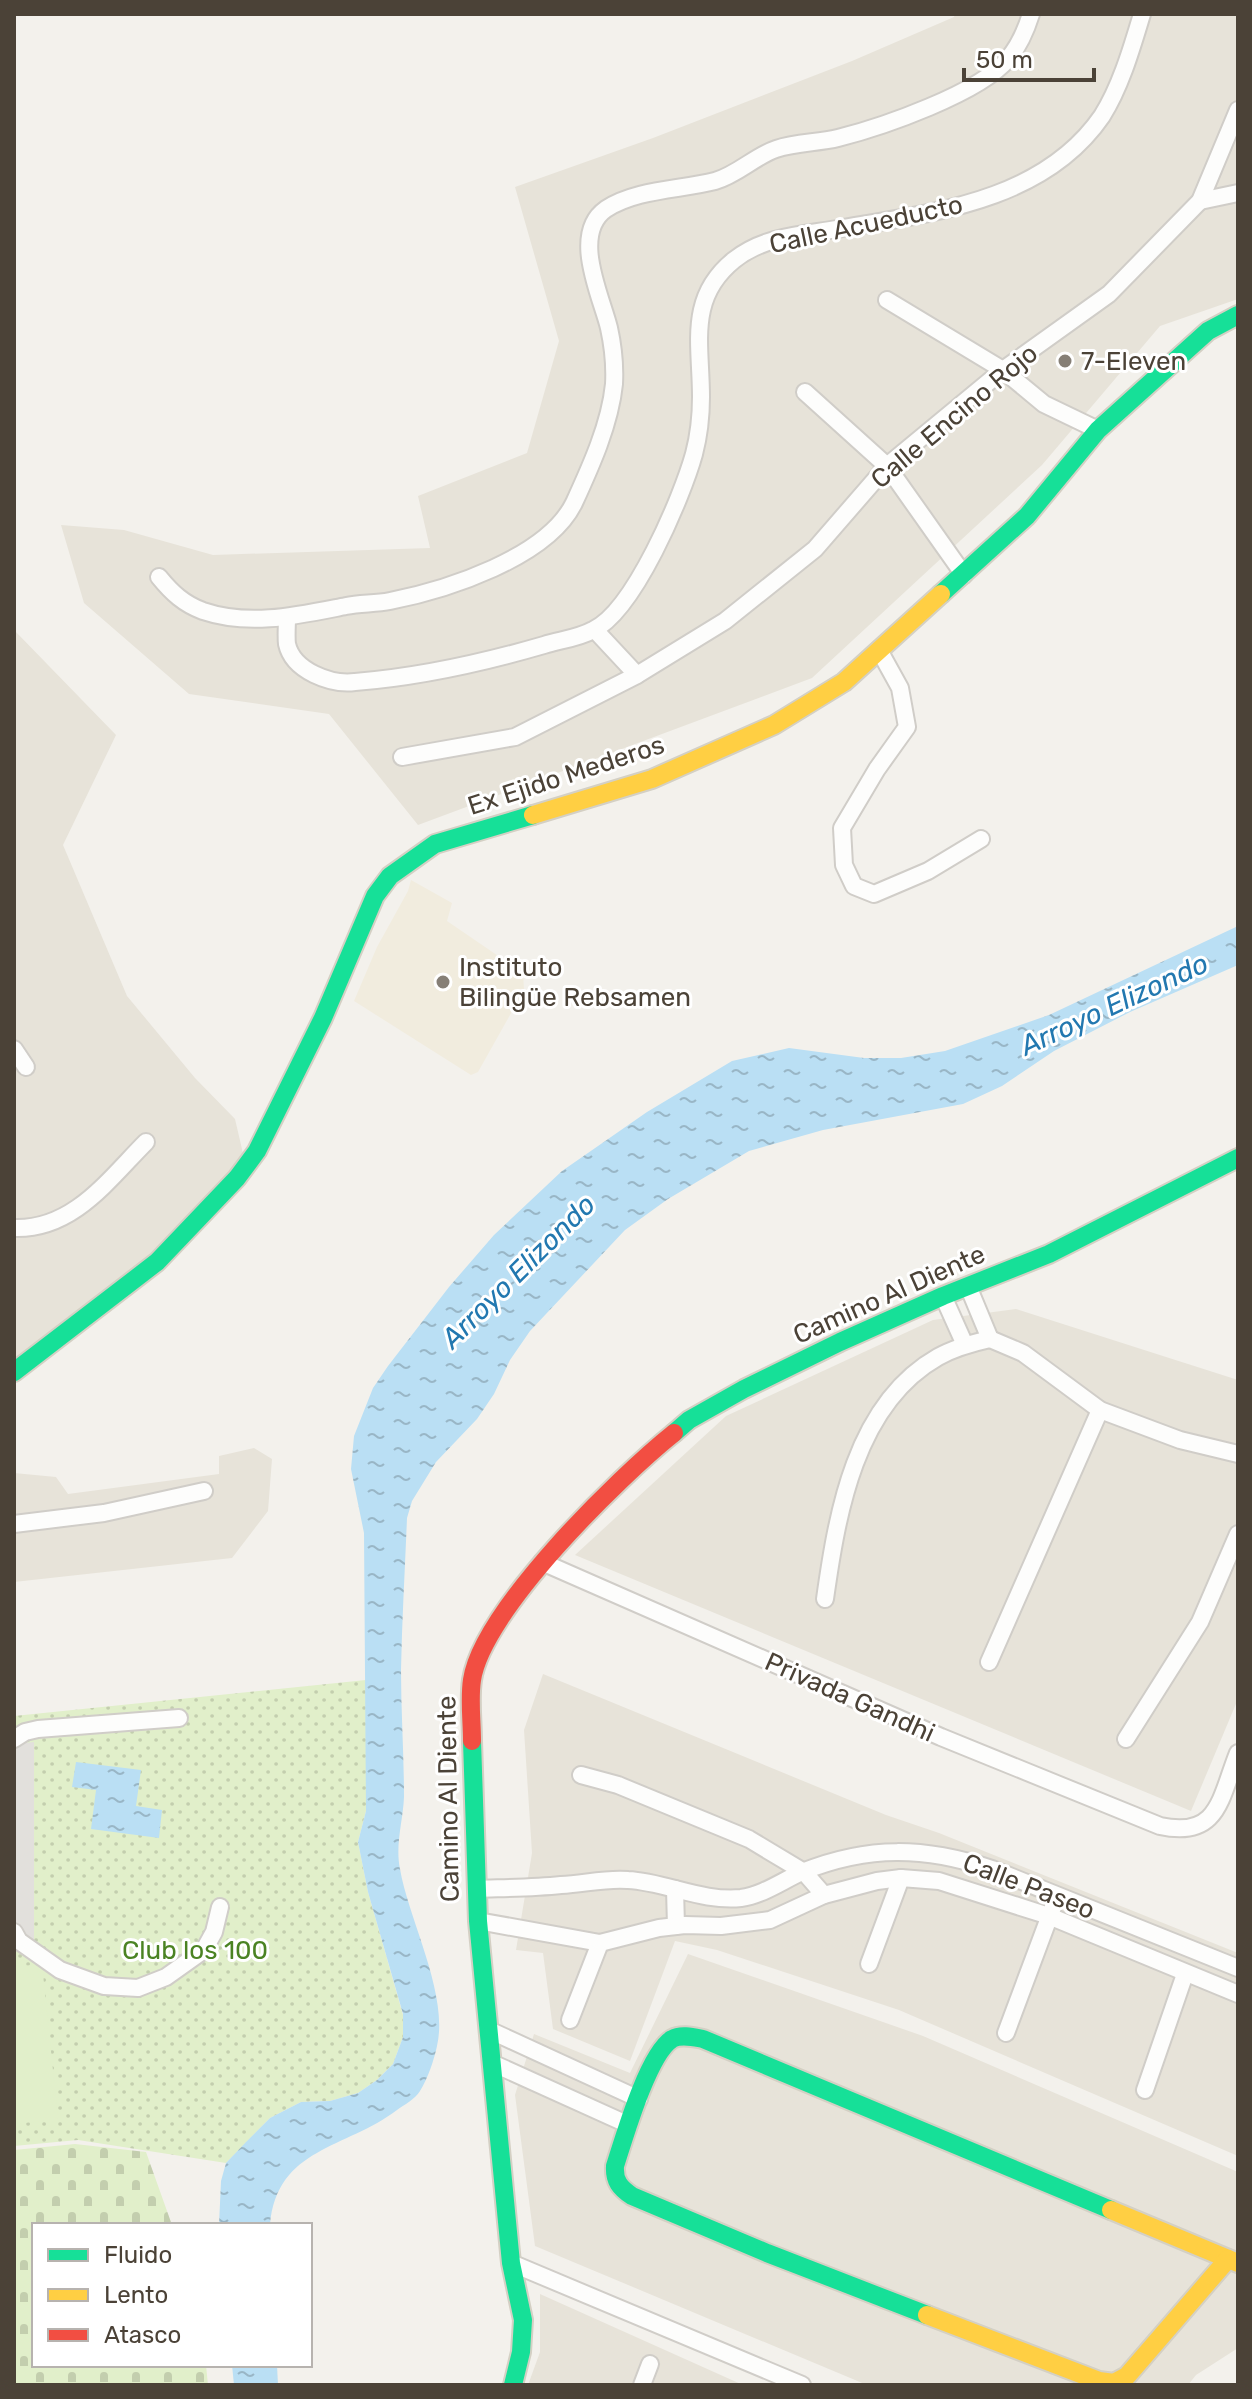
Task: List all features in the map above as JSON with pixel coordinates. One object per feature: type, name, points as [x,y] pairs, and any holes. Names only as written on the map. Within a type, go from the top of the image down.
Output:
[{"type":"street","points":[[159,577],[186,604],[206,612],[235,617],[287,618],[349,605],[388,601],[455,585],[518,556],[546,535],[572,507],[610,412],[614,355],[609,325],[593,281],[590,255],[590,239],[601,213],[618,202],[641,195],[720,179],[778,148],[838,138],[906,116],[984,80],[1007,59],[1022,38],[1031,14]]},
{"type":"street","name":"Calle Acueducto","points":[[287,618],[287,645],[293,658],[306,670],[325,679],[351,683],[481,663],[595,630],[618,608],[640,578],[660,539],[694,456],[700,422],[698,324],[704,299],[715,280],[734,260],[764,241],[928,214],[996,196],[1046,170],[1101,117],[1113,95],[1142,14]]},
{"type":"street","name":"Calle Encino Rojo","points":[[402,757],[515,737],[637,675],[725,621],[815,549],[887,466],[1003,370],[1109,294],[1200,201],[1238,110]]},
{"type":"street","points":[[1200,201],[1238,193]]},
{"type":"street","points":[[887,300],[1003,370],[1044,404],[1098,430]]},
{"type":"street","name":"Ex Ejido Mederos","points":[[14,1372],[157,1262],[237,1178],[257,1151],[323,1018],[370,906],[390,876],[435,844],[652,779],[774,725],[844,682],[1027,516],[1098,430],[1208,331],[1238,315]]},
{"type":"street","points":[[805,392],[887,466],[964,575]]},
{"type":"street","points":[[595,630],[637,675]]},
{"type":"street","points":[[879,650],[900,688],[907,727],[877,769],[842,828],[844,865],[854,886],[874,894],[928,871],[981,839]]},
{"type":"street","points":[[14,1049],[26,1067]]},
{"type":"street","points":[[14,1228],[32,1228],[66,1216],[87,1202],[146,1142]]},
{"type":"street","name":"Camino Al Diente","points":[[513,2385],[523,2335],[511,2263],[476,1889],[472,1680],[490,1634],[542,1562],[626,1475],[689,1420],[840,1342],[943,1296],[1049,1254],[1238,1158]]},
{"type":"street","points":[[968,1286],[990,1339]]},
{"type":"street","points":[[943,1296],[965,1345]]},
{"type":"street","points":[[825,1599],[830,1563],[849,1484],[864,1443],[882,1409],[908,1381],[937,1357],[965,1345],[990,1339],[1023,1353],[1100,1410],[1180,1440],[1238,1454]]},
{"type":"street","points":[[989,1662],[1100,1410]]},
{"type":"street","points":[[14,1524],[104,1513],[204,1491]]},
{"type":"street","points":[[1126,1739],[1200,1622],[1238,1534]]},
{"type":"street","name":"Privada Gandhi","points":[[542,1562],[941,1737],[1160,1826],[1181,1831],[1205,1823],[1216,1810],[1238,1753]]},
{"type":"street","points":[[14,1739],[38,1729],[179,1718]]},
{"type":"street","points":[[581,1775],[618,1785],[749,1839],[804,1872],[824,1895]]},
{"type":"street","name":"Calle Paseo","points":[[476,1889],[563,1885],[600,1879],[642,1881],[718,1898],[738,1898],[755,1896],[804,1872],[868,1853],[898,1850],[969,1861],[1238,1968]]},
{"type":"street","points":[[869,1964],[901,1878]]},
{"type":"street","points":[[478,1921],[600,1943],[659,1928],[721,1926],[770,1920],[851,1886],[901,1878],[939,1881],[1049,1916],[1238,1994]]},
{"type":"street","points":[[675,1889],[676,1926]]},
{"type":"street","points":[[1006,2033],[1058,1896]]},
{"type":"street","points":[[14,1932],[19,1941],[60,1970],[104,1986],[138,1988],[183,1967],[204,1950],[214,1932],[220,1907]]},
{"type":"street","points":[[570,2020],[600,1943]]},
{"type":"street","points":[[1145,2090],[1185,1974]]},
{"type":"street","points":[[489,2030],[639,2099]]},
{"type":"street","points":[[675,2037],[703,2039],[1233,2261],[1127,2376],[1111,2384],[767,2253],[632,2196],[620,2189],[614,2174],[629,2125],[658,2053],[666,2043],[675,2037]]},
{"type":"street","points":[[492,2063],[629,2125]]},
{"type":"street","points":[[511,2263],[802,2385]]},
{"type":"street","points":[[642,2385],[650,2364]]},
{"type":"shaded area","points":[[955,14],[1238,14],[1238,299],[1160,326],[1042,465],[812,678],[418,825],[329,714],[189,694],[84,603],[61,525],[124,530],[213,555],[430,548],[418,496],[527,453],[559,341],[515,187],[653,138],[852,61]]},
{"type":"shaded area","points":[[14,630],[116,735],[63,845],[127,996],[195,1078],[235,1119],[245,1162],[206,1206],[14,1379]]},
{"type":"shaded area","name":"Instituto Bilingüe Rebsamen","points":[[411,880],[452,903],[447,921],[523,973],[524,990],[478,1072],[471,1075],[354,1001]]},
{"type":"shaded area","points":[[1016,1309],[1238,1380],[1238,1699],[1191,1811],[575,1555],[726,1416],[933,1320]]},
{"type":"shaded area","points":[[254,1448],[272,1459],[268,1511],[232,1558],[14,1582],[14,1473],[56,1477],[68,1494],[219,1474],[219,1456]]},
{"type":"shaded area","points":[[543,1674],[886,1815],[939,1833],[1238,1953],[1238,2156],[899,2010],[717,1950],[675,1941],[630,2061],[553,2029],[543,1953],[516,1950],[532,1853],[524,1730]]},
{"type":"shaded area","points":[[34,1742],[34,1940],[14,1943],[14,1744]]},
{"type":"shaded area","points":[[688,1954],[923,2036],[1238,2172],[1238,2348],[1196,2375],[1188,2385],[867,2385],[535,2246],[515,2095],[534,2034],[630,2073]]},
{"type":"shaded area","points":[[540,2294],[743,2385],[528,2385],[540,2352]]},
{"type":"green space","name":"Club los 100","points":[[366,1680],[366,1811],[358,1842],[368,1892],[403,2015],[403,2037],[393,2064],[358,2093],[330,2101],[301,2102],[270,2118],[226,2163],[78,2140],[14,2146],[14,1716]]},
{"type":"green space","points":[[42,1964],[58,2119],[14,2124],[14,1967]]},
{"type":"green space","points":[[75,2144],[146,2152],[171,2223],[32,2223],[32,2367],[206,2367],[208,2385],[14,2385],[14,2150]]},
{"type":"water","name":"Arroyo Elizondo","points":[[1238,926],[1238,965],[1130,1012],[1054,1051],[1002,1086],[963,1104],[823,1130],[749,1151],[668,1199],[625,1230],[530,1331],[477,1419],[436,1462],[412,1501],[407,1518],[401,1670],[404,1797],[399,1860],[438,2004],[437,2046],[426,2080],[415,2097],[377,2123],[300,2165],[275,2199],[270,2223],[219,2223],[221,2181],[226,2163],[246,2142],[270,2118],[301,2102],[330,2101],[358,2093],[393,2064],[403,2037],[403,2014],[368,1892],[358,1842],[366,1811],[364,1533],[351,1469],[354,1436],[373,1388],[388,1366],[494,1235],[562,1171],[647,1112],[732,1061],[789,1048],[864,1058],[901,1058],[945,1051],[1049,1015]]},
{"type":"water","points":[[76,1762],[141,1770],[136,1806],[162,1810],[159,1838],[91,1829],[96,1790],[72,1787]]},
{"type":"water","points":[[232,2367],[277,2367],[278,2385],[234,2385]]},
{"type":"traffic: fast","points":[[941,594],[1027,516],[1098,430],[1208,331],[1238,315]]},
{"type":"traffic: fast","points":[[14,1372],[157,1262],[237,1178],[257,1151],[323,1018],[375,896],[390,876],[435,844],[533,815]]},
{"type":"traffic: fast","points":[[674,1433],[689,1420],[744,1389],[840,1342],[943,1296],[1049,1254],[1238,1158]]},
{"type":"traffic: fast","points":[[472,1741],[478,1921],[511,2263],[523,2320],[521,2352],[513,2385]]},
{"type":"traffic: fast","points":[[927,2315],[767,2253],[632,2196],[621,2187],[615,2166],[631,2117],[654,2061],[672,2039],[683,2036],[703,2039],[1111,2210]]},
{"type":"traffic: slow","points":[[533,815],[652,779],[774,725],[844,682],[941,594]]},
{"type":"traffic: slow","points":[[1111,2210],[1238,2263]]},
{"type":"traffic: slow","points":[[927,2315],[1099,2381],[1114,2383],[1127,2376],[1228,2259]]},
{"type":"traffic: jam","points":[[472,1741],[472,1680],[481,1651],[500,1618],[556,1547],[621,1480],[674,1433]]},
{"type":"place","name":"7-Eleven","points":[[1065,361]]},
{"type":"place","name":"Instituto Bilingüe Rebsamen","points":[[443,982]]}]
